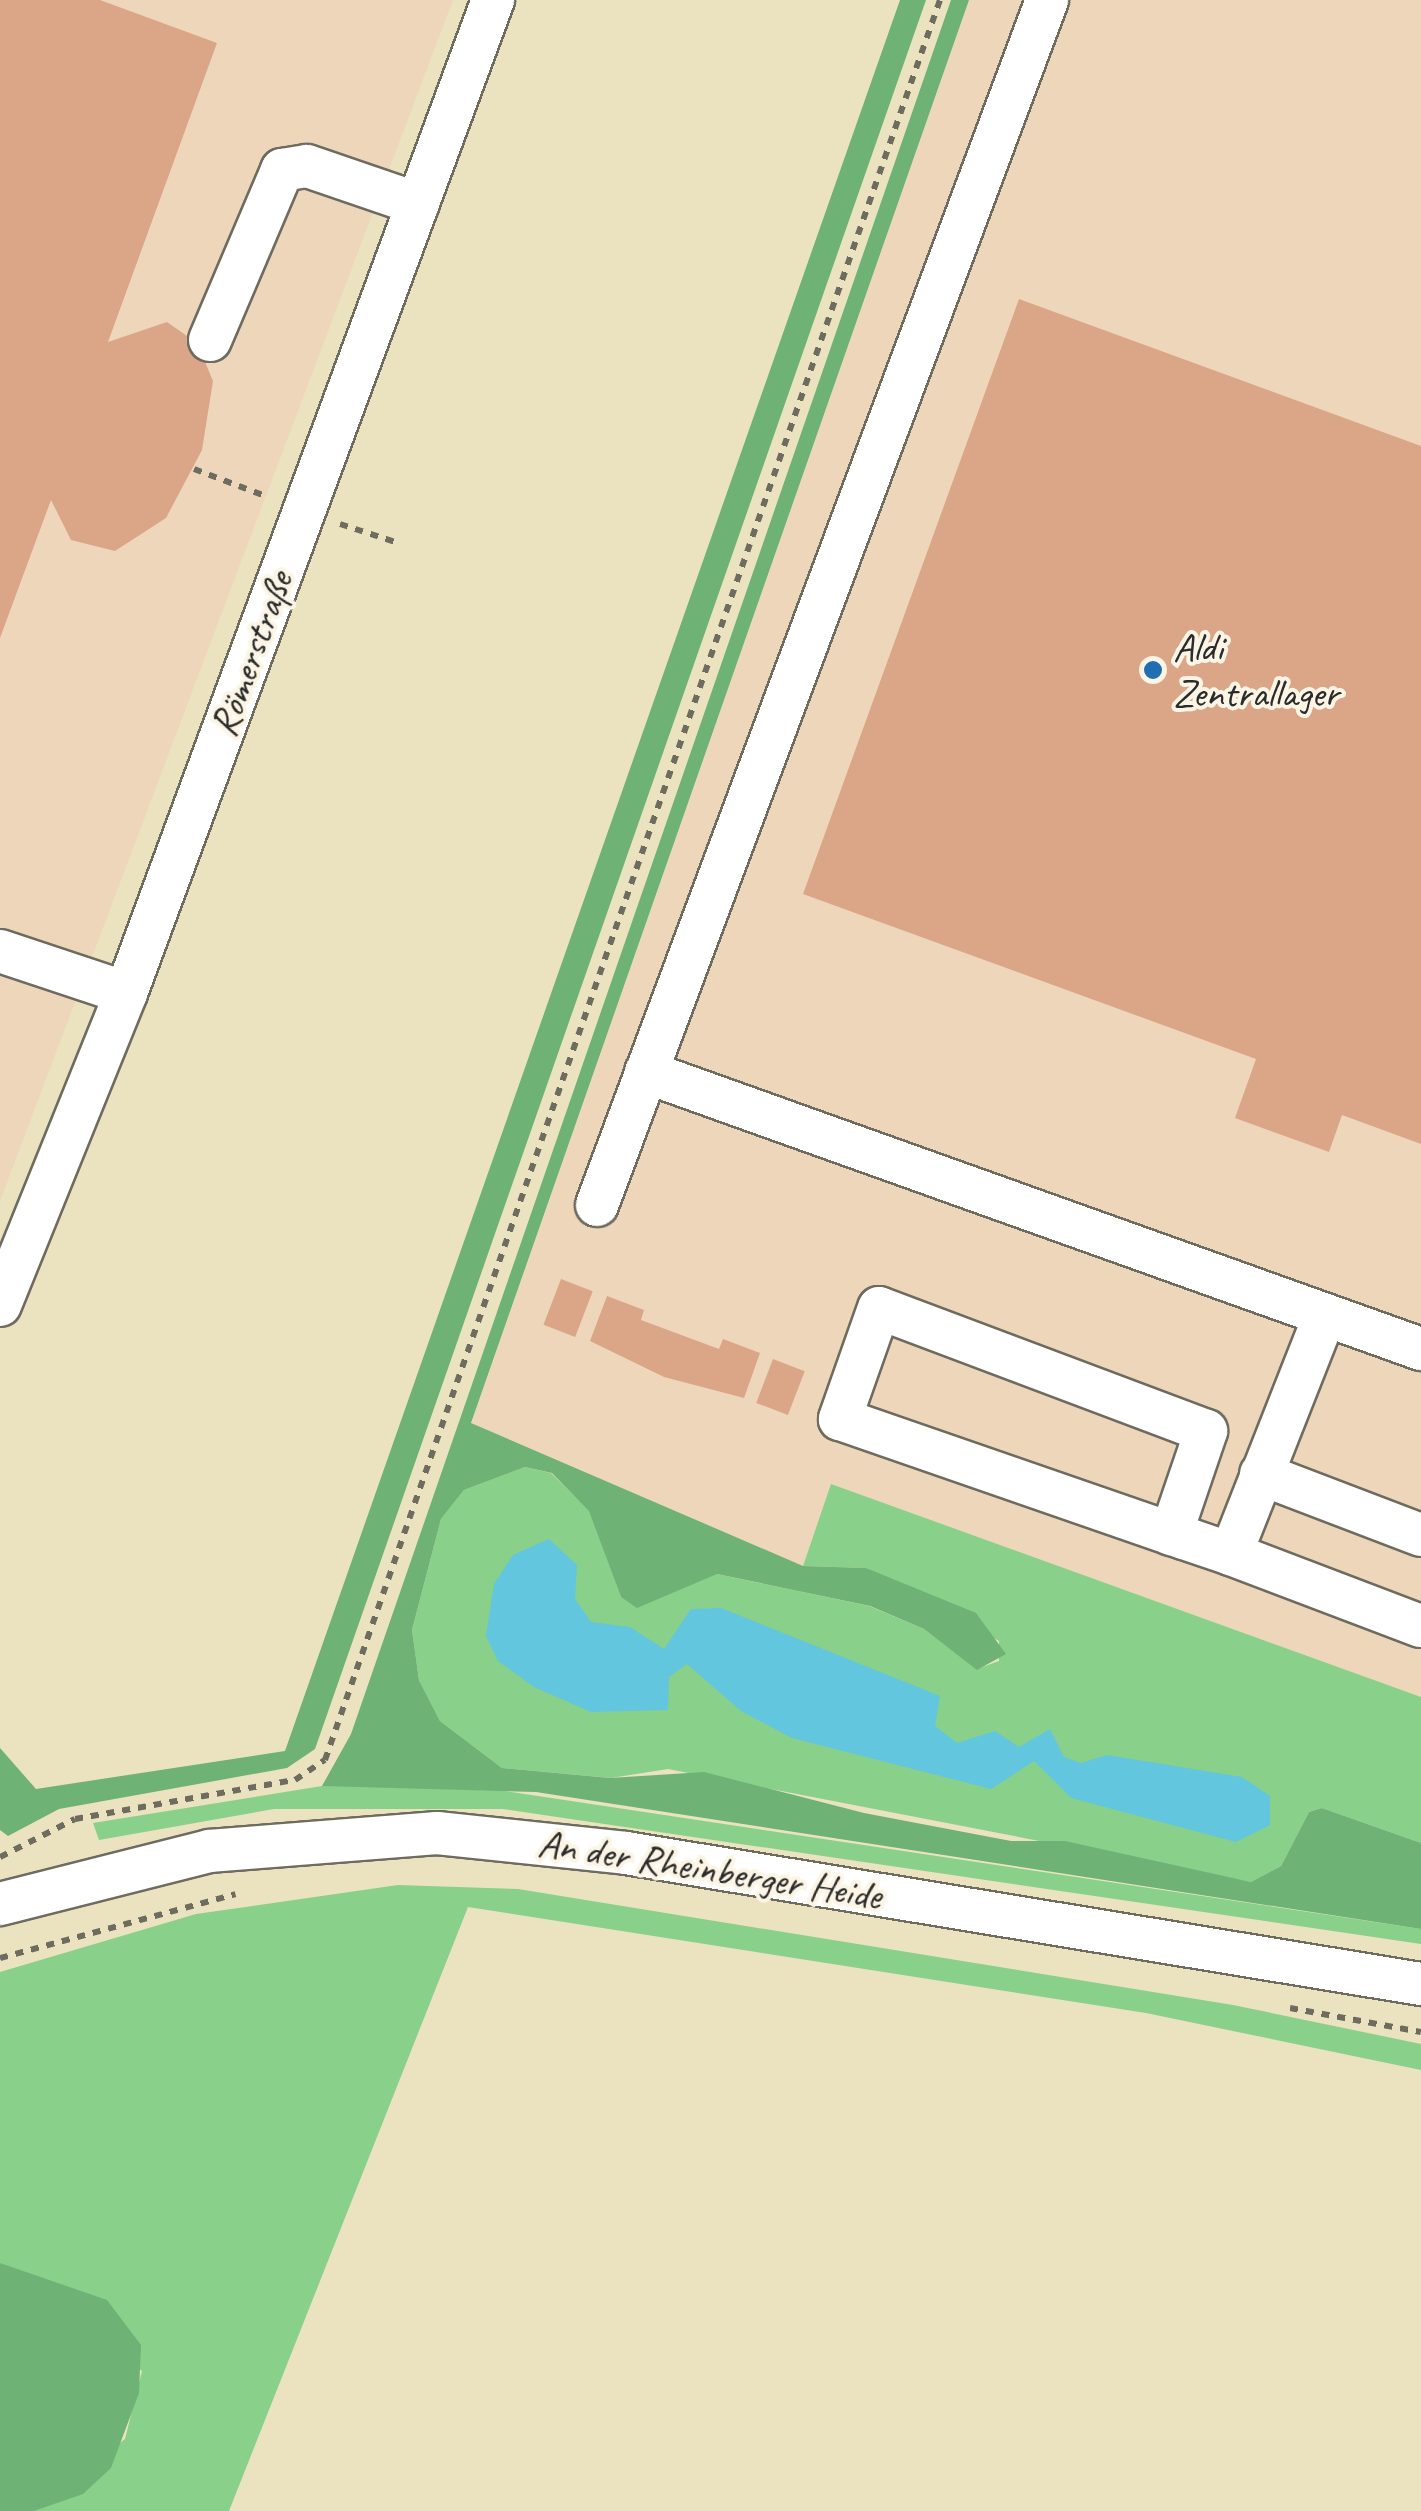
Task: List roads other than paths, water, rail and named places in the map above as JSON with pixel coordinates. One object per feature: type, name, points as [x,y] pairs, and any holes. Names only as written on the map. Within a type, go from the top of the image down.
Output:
[{"type":"street","name":"Römerstraße","points":[[0,1305],[126,993],[493,0]]},
{"type":"street","points":[[597,1205],[1047,0]]},
{"type":"street","points":[[210,340],[266,189],[282,170],[307,166],[418,204]]},
{"type":"street","points":[[0,950],[126,993]]},
{"type":"street","points":[[646,1072],[1421,1349]]},
{"type":"street","points":[[1170,1534],[1206,1431],[879,1308],[840,1419],[1170,1534],[1232,1554],[1421,1626]]},
{"type":"street","points":[[1232,1554],[1325,1315]]},
{"type":"street","points":[[1261,1474],[1421,1535]]},
{"type":"street","name":"An der Rheinberger Heide","points":[[0,1904],[210,1851],[437,1832],[626,1853],[1421,1984]]},
{"type":"water","points":[[549,1539],[577,1565],[575,1599],[591,1622],[630,1627],[664,1649],[691,1609],[721,1608],[940,1696],[935,1726],[957,1743],[995,1731],[1019,1747],[1050,1729],[1064,1757],[1081,1763],[1107,1755],[1242,1777],[1270,1796],[1270,1825],[1236,1842],[1071,1798],[1034,1761],[991,1789],[792,1738],[741,1711],[687,1664],[669,1677],[668,1710],[591,1712],[534,1687],[498,1661],[486,1636],[494,1584],[513,1555]]},
{"type":"place","name":"Aldi Zentrallager","points":[[1153,670]]}]
